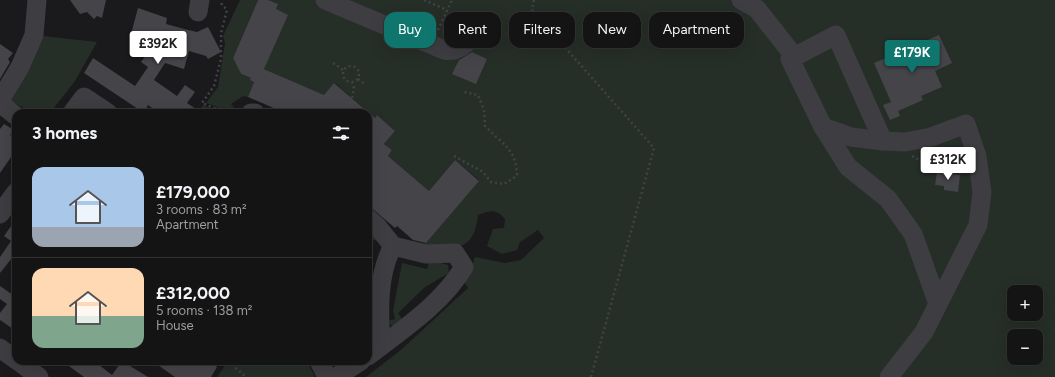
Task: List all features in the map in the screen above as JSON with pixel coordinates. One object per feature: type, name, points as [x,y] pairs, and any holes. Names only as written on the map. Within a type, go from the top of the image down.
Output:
[{"type":"street","points":[[12,112],[0,101],[20,68],[34,34],[37,0]]},
{"type":"street","points":[[325,0],[384,26]]},
{"type":"street","points":[[741,0],[757,9],[794,56]]},
{"type":"street","points":[[883,140],[836,35],[790,59],[823,127],[848,167],[888,199],[913,234],[938,304]]},
{"type":"street","points":[[436,48],[444,50],[458,50],[461,48]]},
{"type":"street","points":[[75,109],[84,97],[102,109]]},
{"type":"street","points":[[823,127],[851,137],[905,142],[931,137],[966,124],[978,156],[982,192],[978,225],[924,332],[889,377]]},
{"type":"street","points":[[372,222],[393,246],[426,254],[456,253],[464,267],[455,282],[426,312],[375,351]]},
{"type":"street","points":[[375,351],[378,309],[387,256],[393,246]]},
{"type":"street","points":[[0,348],[12,356]]},
{"type":"street","points":[[23,365],[39,377]]},
{"type":"street","points":[[321,365],[327,377]]},
{"type":"street","points":[[336,377],[355,365]]},
{"type":"path","points":[[216,109],[202,103],[214,86],[221,59],[221,33],[227,10],[222,5],[221,0]]},
{"type":"path","points":[[424,0],[447,10]]},
{"type":"path","points":[[436,33],[452,0]]},
{"type":"path","points":[[534,0],[532,10],[654,148],[591,377]]},
{"type":"path","points":[[333,63],[343,70]]},
{"type":"path","points":[[349,66],[355,67],[359,72],[358,79],[352,83],[346,82],[342,76],[343,70],[349,66]]},
{"type":"path","points":[[358,79],[365,84]]},
{"type":"path","points":[[352,83],[354,88],[352,98]]},
{"type":"path","points":[[454,156],[483,172],[491,182],[504,184],[517,176],[516,163],[512,151],[497,139],[485,126],[484,110],[478,95],[464,92]]},
{"type":"path","points":[[232,365],[246,377]]},
{"type":"shaded area","points":[[240,0],[258,0],[233,58],[241,74],[251,78],[254,82],[248,97],[243,96],[231,104],[235,109],[218,109],[217,107],[206,103],[218,87],[225,43],[223,36]]},
{"type":"shaded area","points":[[268,0],[1055,0],[1055,377],[366,377],[402,349],[468,288],[464,282],[471,270],[475,257],[505,263],[521,260],[544,238],[538,230],[520,242],[517,250],[502,254],[487,246],[493,229],[504,228],[505,219],[499,213],[490,211],[478,215],[476,228],[472,237],[467,243],[452,248],[422,247],[479,180],[455,160],[429,191],[388,156],[392,150],[384,144],[395,131],[377,115],[375,118],[372,115],[372,109],[365,109],[335,83],[322,98],[321,94],[264,69],[276,9]],"holes":[[[471,52],[487,59],[453,74],[462,54]]]},
{"type":"shaded area","points":[[34,35],[97,42],[75,81],[53,109],[25,109],[3,96]]},
{"type":"shaded area","points":[[203,105],[211,109],[200,109]]},
{"type":"shaded area","points":[[372,230],[384,242],[373,240],[372,246]]},
{"type":"shaded area","points":[[430,260],[448,265],[449,273],[425,287],[398,313],[402,319],[392,326],[388,321],[395,319],[393,311],[402,263],[427,269]]},
{"type":"shaded area","points":[[225,365],[309,365],[315,377],[217,377]]},
{"type":"building","points":[[70,0],[106,0],[102,18],[97,16],[94,19],[87,12],[80,14]]},
{"type":"building","points":[[258,0],[268,0],[278,4],[276,9],[288,15],[264,69],[324,95],[334,83],[364,109],[276,109],[248,97],[254,82],[250,80],[251,78],[241,74],[233,58]]},
{"type":"building","points":[[138,8],[167,18],[166,24],[188,30],[197,32],[208,27],[221,52],[208,59],[206,56],[189,51],[184,69],[165,63],[154,80],[177,96],[185,85],[195,92],[187,103],[196,109],[154,109],[148,105],[146,109],[138,109],[84,73],[93,58],[135,86],[148,67],[141,62],[154,44],[145,42],[146,38],[131,34]]},
{"type":"building","points":[[939,35],[952,63],[935,71],[942,87],[921,96],[923,100],[898,111],[900,116],[890,120],[883,105],[891,102],[874,63]]},
{"type":"building","points":[[0,44],[13,53],[8,59],[10,62],[0,79]]},
{"type":"building","points":[[472,52],[487,59],[476,84],[452,74],[459,60]]},
{"type":"building","points":[[372,115],[375,118],[377,115],[395,131],[384,144],[392,150],[388,156],[429,191],[455,160],[479,181],[426,243],[413,240],[397,226],[395,228],[372,208]]},
{"type":"building","points":[[4,124],[12,129],[10,135],[12,136],[12,156],[0,173],[0,129]]},
{"type":"building","points":[[937,172],[960,175],[958,192],[944,190],[944,186],[935,185]]},
{"type":"building","points":[[12,225],[12,258],[0,273],[0,257],[11,241],[4,236]]},
{"type":"building","points":[[0,286],[12,294],[12,328],[0,320],[0,313],[7,304],[0,299]]},
{"type":"building","points":[[68,365],[99,365],[112,375],[119,365],[128,365],[148,377],[84,377]]},
{"type":"building","points":[[158,365],[214,365],[217,367],[211,377],[175,377]]}]
